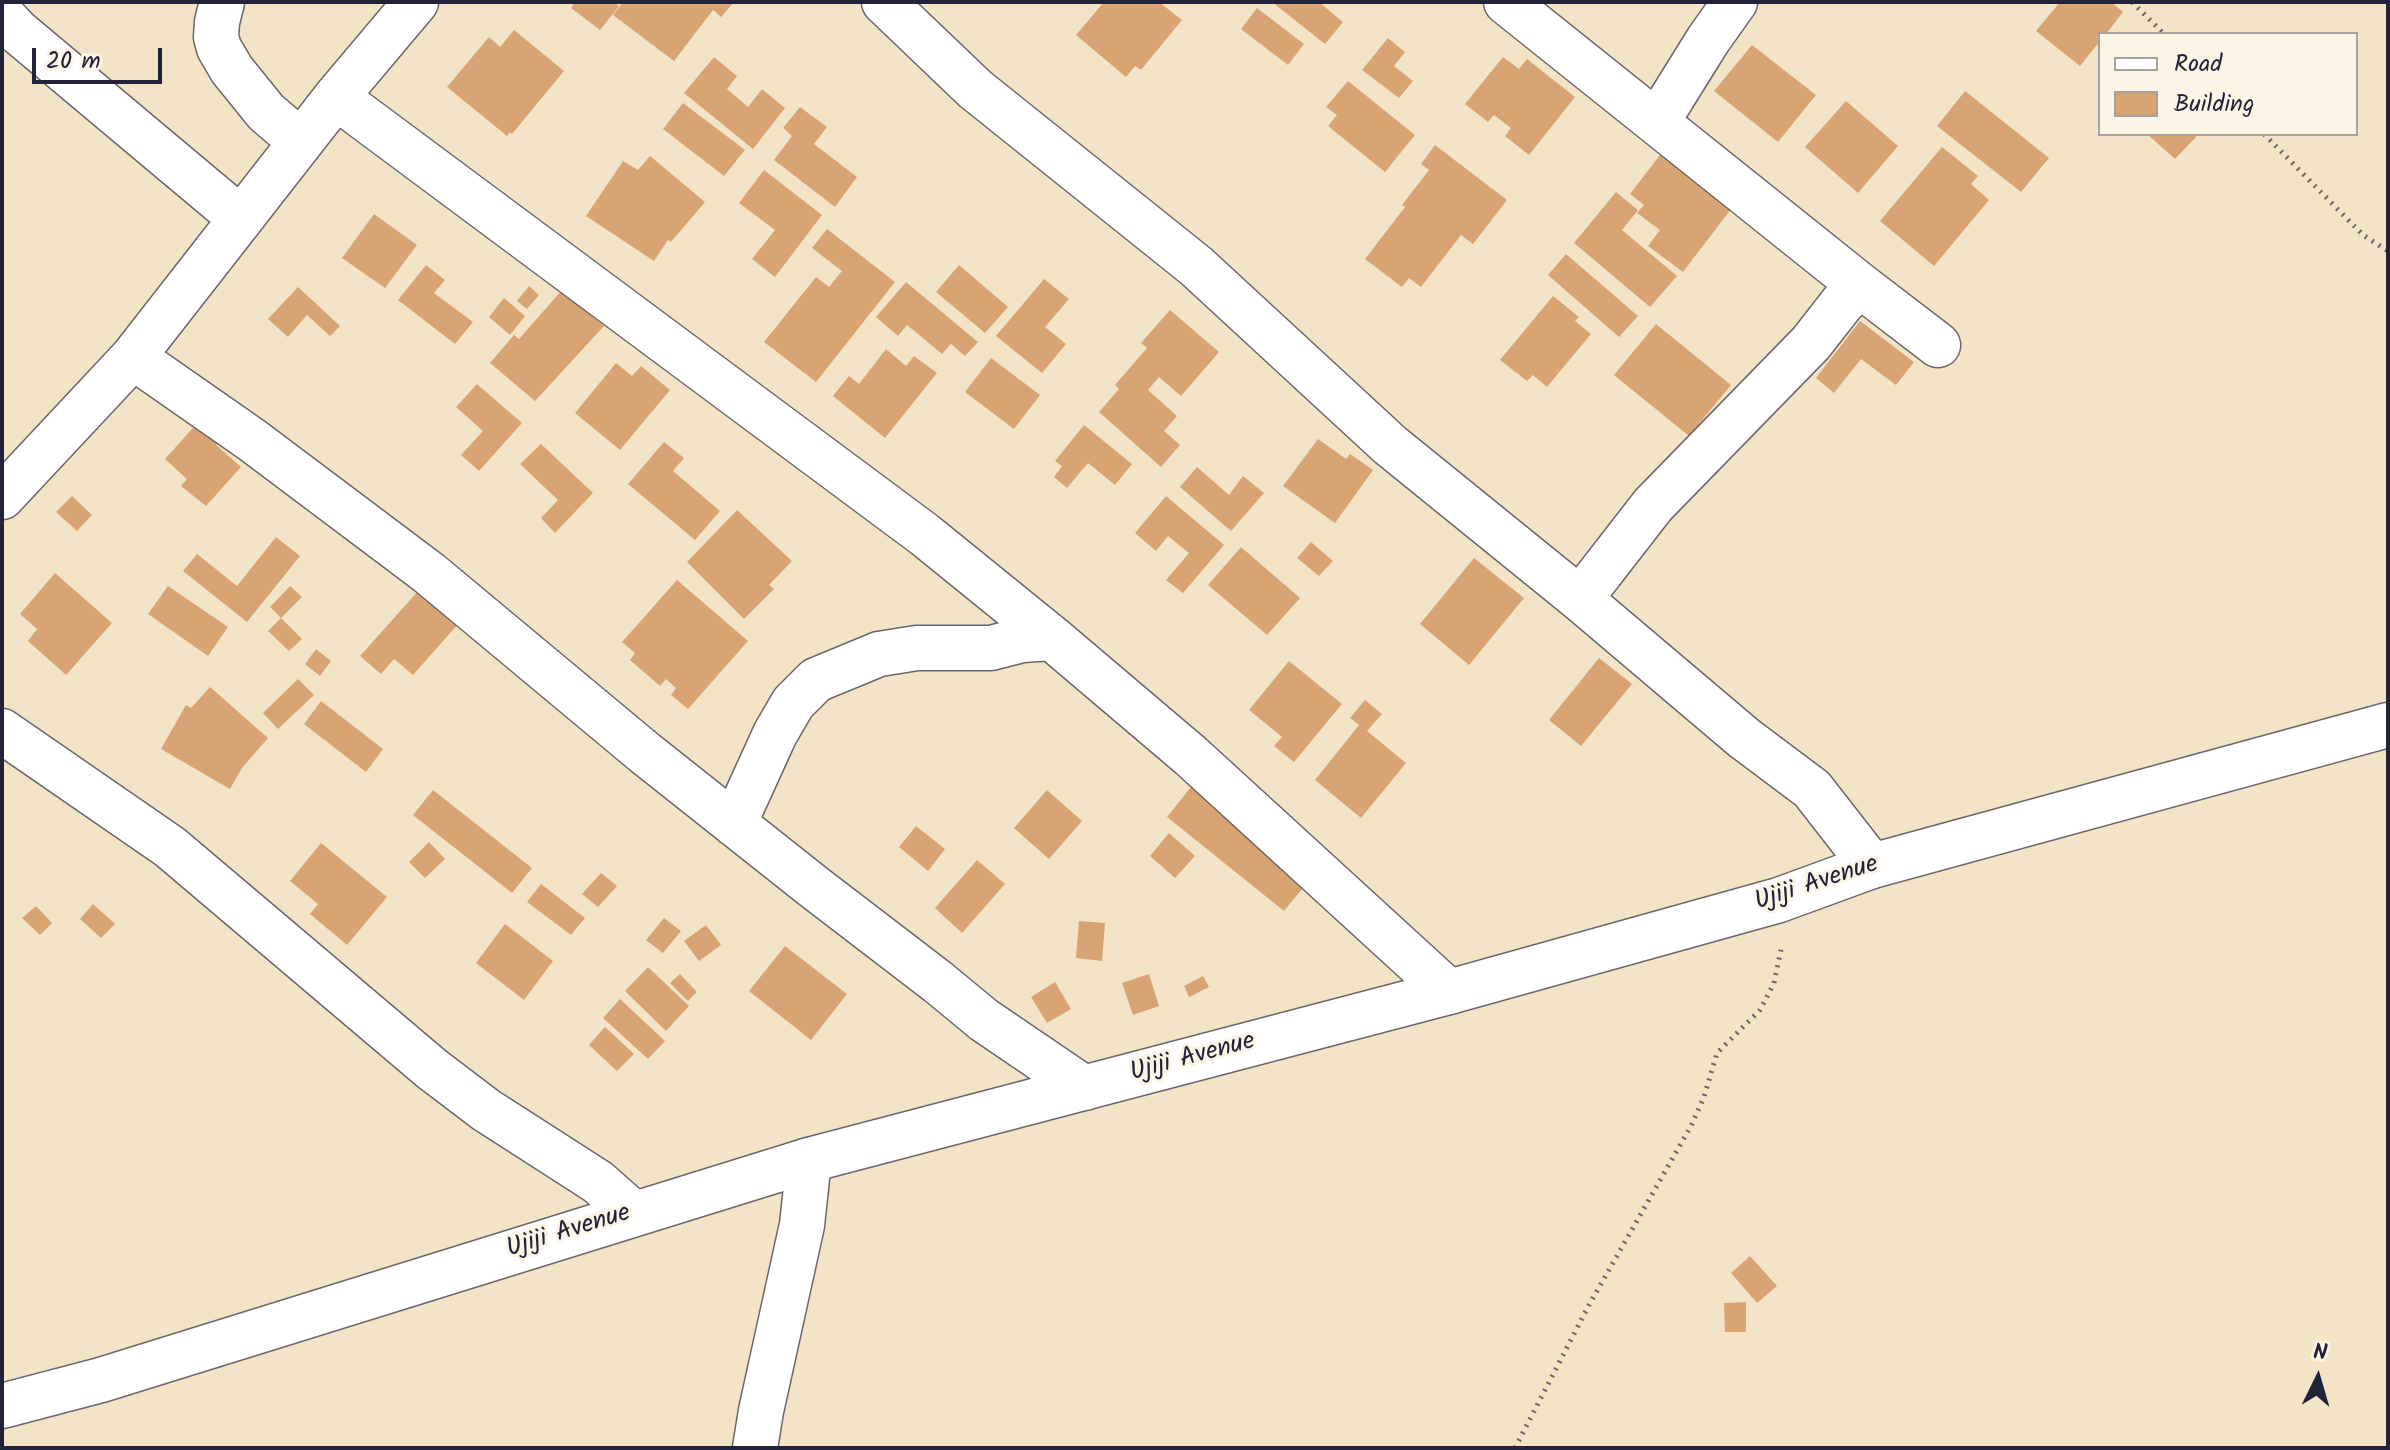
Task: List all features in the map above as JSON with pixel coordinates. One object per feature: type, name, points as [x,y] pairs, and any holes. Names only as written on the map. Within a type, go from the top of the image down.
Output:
[{"type":"street","points":[[222,2],[216,37],[219,48],[232,70],[266,112],[301,142]]},
{"type":"street","points":[[2,497],[133,357],[336,97],[416,2]]},
{"type":"street","points":[[884,2],[975,89],[1196,266],[1390,445],[1580,599],[1744,738],[1812,789],[1872,866]]},
{"type":"street","points":[[1506,2],[1938,345]]},
{"type":"street","points":[[1657,122],[1735,2]]},
{"type":"street","points":[[2,15],[17,31],[240,218]]},
{"type":"street","points":[[336,97],[925,535],[1191,756],[1449,992]]},
{"type":"street","points":[[1580,599],[1653,505],[1811,343],[1843,302],[1861,286]]},
{"type":"street","points":[[133,357],[252,440],[429,573],[734,824],[984,1020],[1084,1088]]},
{"type":"street","points":[[734,824],[775,734],[793,703],[816,680],[879,654],[917,648],[991,648],[1022,640],[1052,638]]},
{"type":"street","name":"Ujiji Avenue","points":[[2,1406],[101,1380],[809,1160],[1449,992],[1779,900],[1872,866],[2388,725]]},
{"type":"street","points":[[2,731],[170,847],[432,1069],[486,1110],[598,1182],[633,1213]]},
{"type":"street","points":[[755,1448],[802,1225],[809,1160]]},
{"type":"path","points":[[2132,2],[2162,32]]},
{"type":"path","points":[[2266,136],[2363,235],[2388,251]]},
{"type":"path","points":[[1515,1448],[1589,1305],[1691,1126],[1704,1097],[1717,1053],[1760,1010],[1774,983],[1783,935],[1779,900]]},
{"type":"building","points":[[575,2],[613,2],[619,6],[600,30],[571,8]]},
{"type":"building","points":[[623,2],[734,2],[721,17],[713,10],[674,61],[613,15]]},
{"type":"building","points":[[1104,2],[1159,2],[1182,20],[1141,70],[1135,66],[1126,77],[1076,35]]},
{"type":"building","points":[[1272,2],[1319,2],[1343,22],[1325,44]]},
{"type":"building","points":[[2060,2],[2111,2],[2123,12],[2108,32],[2098,32],[2098,44],[2080,66],[2036,31]]},
{"type":"building","points":[[1257,8],[1304,44],[1288,65],[1241,29]]},
{"type":"building","points":[[514,30],[564,71],[512,134],[510,132],[507,136],[447,87],[489,37],[500,47]]},
{"type":"building","points":[[1388,38],[1405,52],[1394,66],[1413,81],[1399,98],[1362,70]]},
{"type":"building","points":[[1752,45],[1816,95],[1778,142],[1714,91]]},
{"type":"building","points":[[714,57],[737,76],[727,89],[748,107],[762,89],[785,108],[753,149],[684,93]]},
{"type":"building","points":[[1503,57],[1519,69],[1527,59],[1575,97],[1529,155],[1505,136],[1511,128],[1494,115],[1488,122],[1465,104]]},
{"type":"building","points":[[1348,81],[1415,135],[1385,172],[1328,126],[1337,115],[1326,107]]},
{"type":"building","points":[[1965,91],[2049,158],[2021,192],[1937,126]]},
{"type":"building","points":[[1846,101],[1898,146],[1858,193],[1805,147]]},
{"type":"building","points":[[683,103],[745,150],[724,176],[663,129]]},
{"type":"building","points":[[800,107],[827,127],[814,144],[857,177],[835,207],[774,160],[792,136],[783,128]]},
{"type":"building","points":[[2149,136],[2195,136],[2175,159]]},
{"type":"building","points":[[1670,142],[1741,196],[1683,272],[1648,246],[1660,230],[1637,213],[1644,205],[1630,194]]},
{"type":"building","points":[[1435,145],[1507,200],[1473,244],[1461,235],[1421,287],[1409,278],[1402,287],[1365,259],[1429,170],[1421,164]]},
{"type":"building","points":[[1942,147],[1978,176],[1971,184],[1989,200],[1934,266],[1880,221]]},
{"type":"building","points":[[650,156],[705,202],[671,242],[668,240],[654,261],[586,216],[623,161],[638,170]]},
{"type":"building","points":[[764,170],[822,215],[775,277],[752,259],[775,230],[739,203]]},
{"type":"building","points":[[1616,192],[1638,210],[1622,230],[1677,276],[1650,307],[1574,243]]},
{"type":"building","points":[[374,214],[417,245],[385,288],[342,258]]},
{"type":"building","points":[[827,229],[895,282],[816,382],[764,342],[816,277],[829,287],[842,271],[812,248]]},
{"type":"building","points":[[1566,254],[1638,316],[1619,337],[1548,275]]},
{"type":"building","points":[[426,265],[445,280],[434,293],[473,322],[455,344],[398,300]]},
{"type":"building","points":[[959,265],[1008,307],[985,333],[936,292]]},
{"type":"building","points":[[1044,279],[1069,299],[1045,327],[1066,344],[1042,373],[996,336]]},
{"type":"building","points":[[906,282],[978,342],[965,356],[951,344],[942,354],[907,325],[898,336],[876,317]]},
{"type":"building","points":[[529,286],[539,295],[527,309],[517,301]]},
{"type":"building","points":[[298,287],[340,326],[330,336],[307,315],[288,337],[268,319]]},
{"type":"building","points":[[562,290],[604,326],[535,401],[490,363],[514,335],[519,339]]},
{"type":"building","points":[[1553,296],[1579,317],[1575,321],[1591,334],[1547,387],[1533,375],[1527,381],[1500,360]]},
{"type":"building","points":[[504,298],[525,316],[510,335],[489,317]]},
{"type":"building","points":[[1170,310],[1219,352],[1181,396],[1159,377],[1148,390],[1177,416],[1164,431],[1180,445],[1161,467],[1099,412],[1119,389],[1115,385],[1147,348],[1141,343]]},
{"type":"building","points":[[1860,321],[1914,362],[1896,385],[1861,359],[1834,393],[1816,378]]},
{"type":"building","points":[[1656,324],[1731,385],[1689,436],[1614,375]]},
{"type":"building","points":[[886,349],[906,366],[914,356],[937,373],[885,438],[833,396],[849,376],[859,384]]},
{"type":"building","points":[[991,358],[1040,395],[1014,429],[965,392]]},
{"type":"building","points":[[616,363],[632,376],[641,366],[670,390],[620,450],[575,413]]},
{"type":"building","points":[[477,384],[522,423],[479,471],[461,455],[483,431],[456,407]]},
{"type":"building","points":[[201,419],[222,438],[216,445],[241,467],[206,506],[181,486],[187,479],[165,459]]},
{"type":"building","points":[[1084,425],[1132,464],[1115,485],[1088,463],[1067,488],[1054,477],[1062,466],[1055,461]]},
{"type":"building","points":[[1318,439],[1346,459],[1350,454],[1373,470],[1335,523],[1283,486]]},
{"type":"building","points":[[664,442],[684,458],[673,471],[720,511],[695,540],[628,484]]},
{"type":"building","points":[[541,444],[593,493],[555,533],[541,518],[558,500],[520,464]]},
{"type":"building","points":[[1197,467],[1229,495],[1243,476],[1264,493],[1231,531],[1180,487]]},
{"type":"building","points":[[72,496],[92,515],[77,531],[56,512]]},
{"type":"building","points":[[1166,496],[1224,545],[1183,593],[1166,580],[1189,553],[1168,536],[1156,551],[1135,533]]},
{"type":"building","points":[[737,510],[792,561],[769,585],[774,589],[744,619],[687,562]]},
{"type":"building","points":[[276,537],[300,556],[247,622],[183,571],[197,554],[237,586]]},
{"type":"building","points":[[1311,542],[1333,561],[1319,576],[1297,558]]},
{"type":"building","points":[[1241,547],[1300,598],[1267,635],[1208,585]]},
{"type":"building","points":[[1474,558],[1524,598],[1469,665],[1420,624]]},
{"type":"building","points":[[55,573],[112,623],[66,675],[28,641],[37,629],[20,614]]},
{"type":"building","points":[[677,580],[748,641],[688,709],[671,695],[676,688],[666,679],[660,686],[630,660],[635,653],[622,642]]},
{"type":"building","points":[[168,586],[228,627],[208,656],[148,614]]},
{"type":"building","points":[[290,586],[302,597],[281,618],[270,607]]},
{"type":"building","points":[[420,589],[459,623],[413,675],[394,659],[381,674],[360,656]]},
{"type":"building","points":[[281,618],[302,639],[289,651],[268,631]]},
{"type":"building","points":[[316,649],[331,661],[320,676],[305,664]]},
{"type":"building","points":[[1599,658],[1632,684],[1581,746],[1549,720]]},
{"type":"building","points":[[1289,661],[1342,704],[1294,762],[1274,746],[1282,737],[1249,710]]},
{"type":"building","points":[[298,679],[314,695],[278,729],[263,713]]},
{"type":"building","points":[[210,687],[268,738],[242,768],[230,789],[161,749],[186,705],[191,708]]},
{"type":"building","points":[[1365,700],[1382,714],[1367,731],[1406,763],[1361,818],[1315,780],[1359,725],[1350,718]]},
{"type":"building","points":[[321,701],[383,749],[366,772],[304,724]]},
{"type":"building","points":[[1199,777],[1316,872],[1284,911],[1167,817]]},
{"type":"building","points":[[433,790],[532,868],[512,893],[413,815]]},
{"type":"building","points":[[1047,790],[1082,821],[1049,859],[1014,828]]},
{"type":"building","points":[[916,826],[945,849],[928,871],[899,847]]},
{"type":"building","points":[[1169,833],[1195,856],[1175,878],[1150,856]]},
{"type":"building","points":[[429,842],[445,859],[425,878],[409,862]]},
{"type":"building","points":[[321,843],[387,897],[347,945],[310,914],[318,904],[290,881]]},
{"type":"building","points":[[977,860],[1005,884],[962,933],[935,908]]},
{"type":"building","points":[[601,873],[617,886],[598,907],[582,894]]},
{"type":"building","points":[[541,884],[585,918],[571,935],[527,902]]},
{"type":"building","points":[[93,904],[115,924],[101,938],[80,919]]},
{"type":"building","points":[[36,906],[52,923],[40,935],[22,918]]},
{"type":"building","points":[[664,918],[681,931],[663,953],[646,940]]},
{"type":"building","points":[[1079,921],[1105,923],[1102,961],[1076,958]]},
{"type":"building","points":[[505,924],[553,961],[524,1000],[476,963]]},
{"type":"building","points":[[706,925],[721,945],[699,961],[684,941]]},
{"type":"building","points":[[785,946],[847,994],[811,1040],[749,991]]},
{"type":"building","points":[[648,967],[689,1006],[666,1031],[625,991]]},
{"type":"building","points":[[680,974],[697,992],[688,1001],[670,983]]},
{"type":"building","points":[[1149,974],[1159,1006],[1133,1015],[1122,983]]},
{"type":"building","points":[[1203,976],[1209,987],[1189,997],[1184,986]]},
{"type":"building","points":[[1055,982],[1071,1009],[1047,1023],[1031,997]]},
{"type":"building","points":[[620,999],[665,1041],[648,1059],[603,1018]]},
{"type":"building","points":[[605,1027],[634,1054],[617,1071],[589,1045]]},
{"type":"building","points":[[1750,1256],[1777,1286],[1757,1303],[1731,1273]]},
{"type":"building","points":[[1746,1302],[1746,1332],[1725,1332],[1724,1303]]}]
